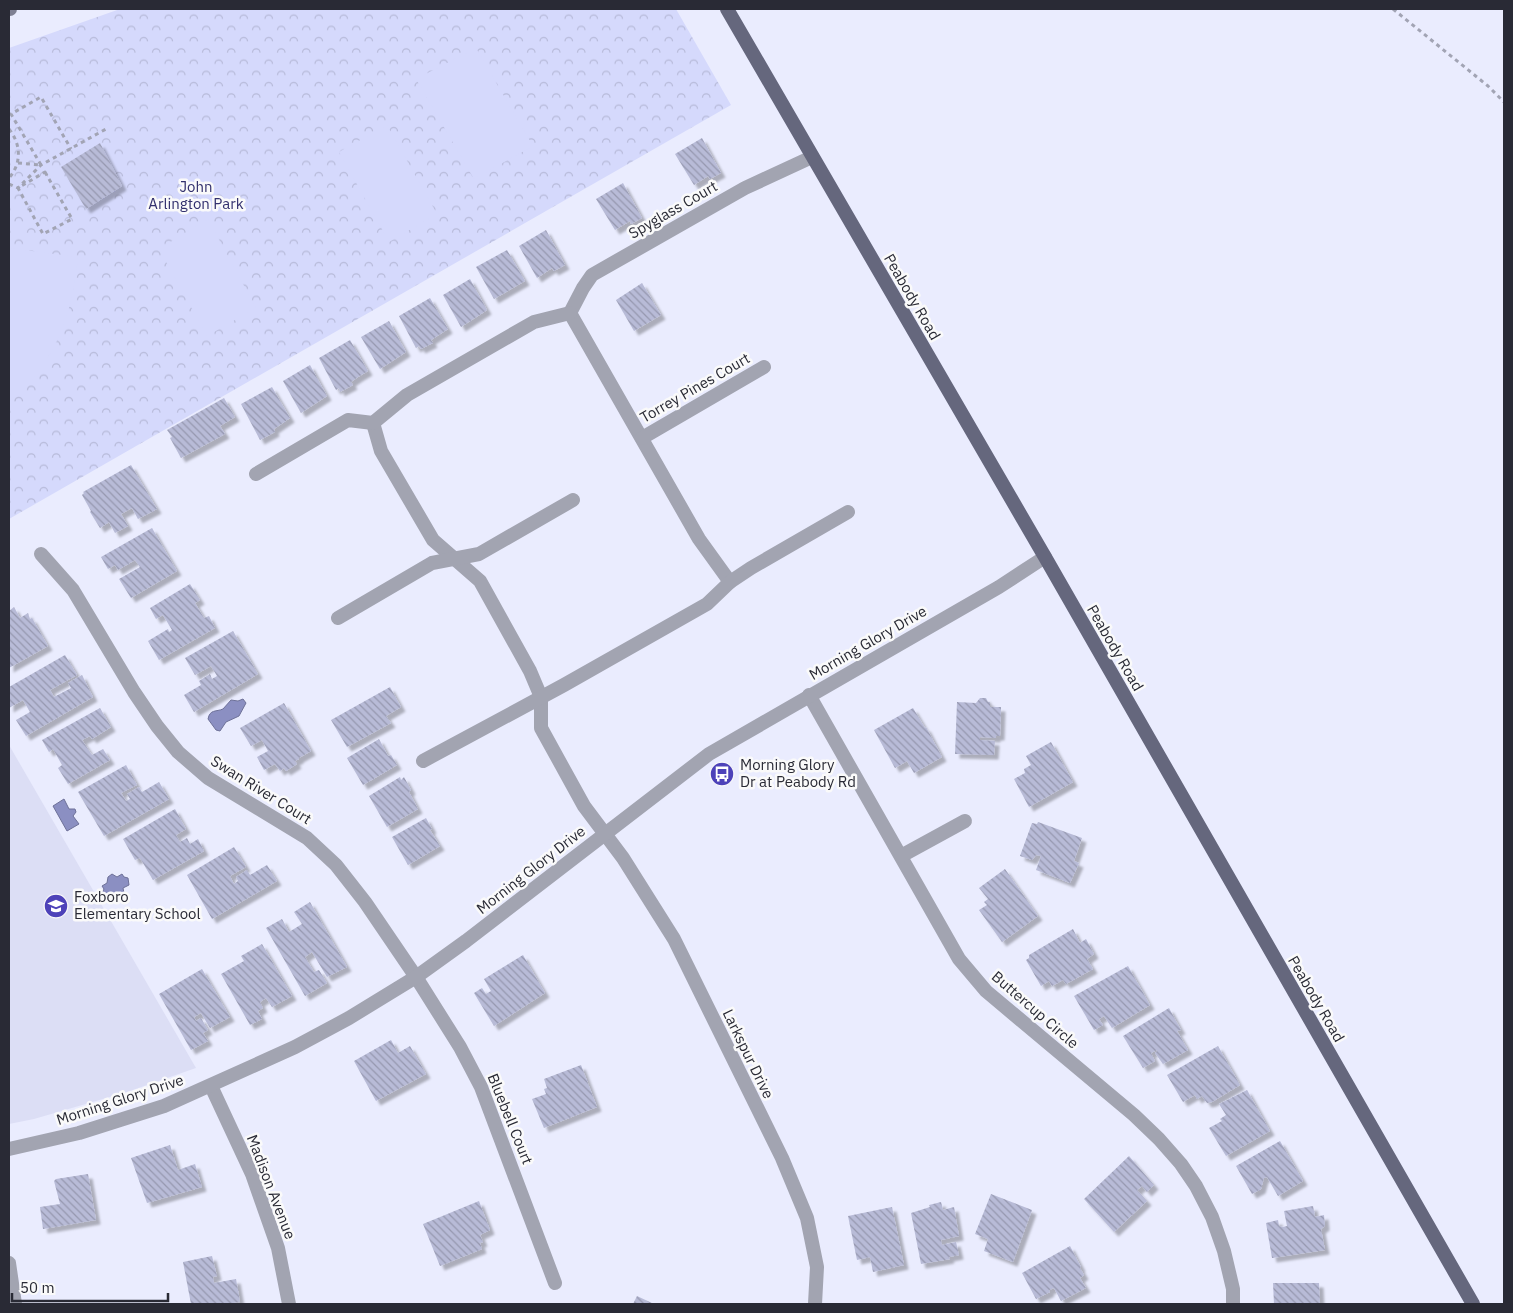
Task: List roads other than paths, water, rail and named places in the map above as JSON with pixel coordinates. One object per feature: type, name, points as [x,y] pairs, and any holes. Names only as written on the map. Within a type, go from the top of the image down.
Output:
[{"type":"main road","name":"Peabody Road","points":[[727,9],[1045,557],[1472,1304]]},
{"type":"street","name":"Spyglass Court","points":[[570,313],[583,288],[592,276],[745,188],[812,157]]},
{"type":"street","points":[[256,474],[348,420],[373,423],[406,395],[534,322],[570,313],[699,539],[730,582]]},
{"type":"street","name":"Torrey Pines Court","points":[[642,438],[764,367]]},
{"type":"street","points":[[373,423],[381,451],[433,540],[480,581],[530,671],[541,697]]},
{"type":"street","points":[[338,618],[432,563],[479,554],[573,500]]},
{"type":"street","points":[[423,761],[707,604],[730,582],[848,512]]},
{"type":"street","name":"Swan River Court","points":[[41,554],[73,590],[111,657],[157,726],[178,752],[208,778],[308,838],[336,865],[365,902],[416,977]]},
{"type":"street","name":"Morning Glory Drive","points":[[9,1149],[88,1130],[164,1106],[295,1047],[349,1018],[416,977],[466,941],[709,754],[997,588],[1045,557]]},
{"type":"street","name":"Buttercup Circle","points":[[809,695],[960,959],[986,991],[1134,1115],[1181,1164],[1196,1186],[1212,1217],[1224,1251],[1233,1289],[1233,1304]]},
{"type":"street","name":"Larkspur Drive","points":[[541,697],[541,728],[584,806],[623,858],[674,939],[782,1158],[808,1218],[816,1267],[815,1304]]},
{"type":"street","points":[[902,856],[965,822]]},
{"type":"street","name":"Bluebell Court","points":[[416,977],[460,1047],[481,1086],[555,1283]]},
{"type":"street","name":"Madison Avenue","points":[[211,1086],[252,1174],[275,1239],[288,1304]]},
{"type":"street","points":[[9,1263],[16,1304]]},
{"type":"place","name":"Morning Glory Dr at Peabody Rd","points":[[722,774]]},
{"type":"place","name":"Foxboro Elementary School","points":[[56,906]]},
{"type":"park label","name":"John Arlington Park","points":[[196,196]]}]
